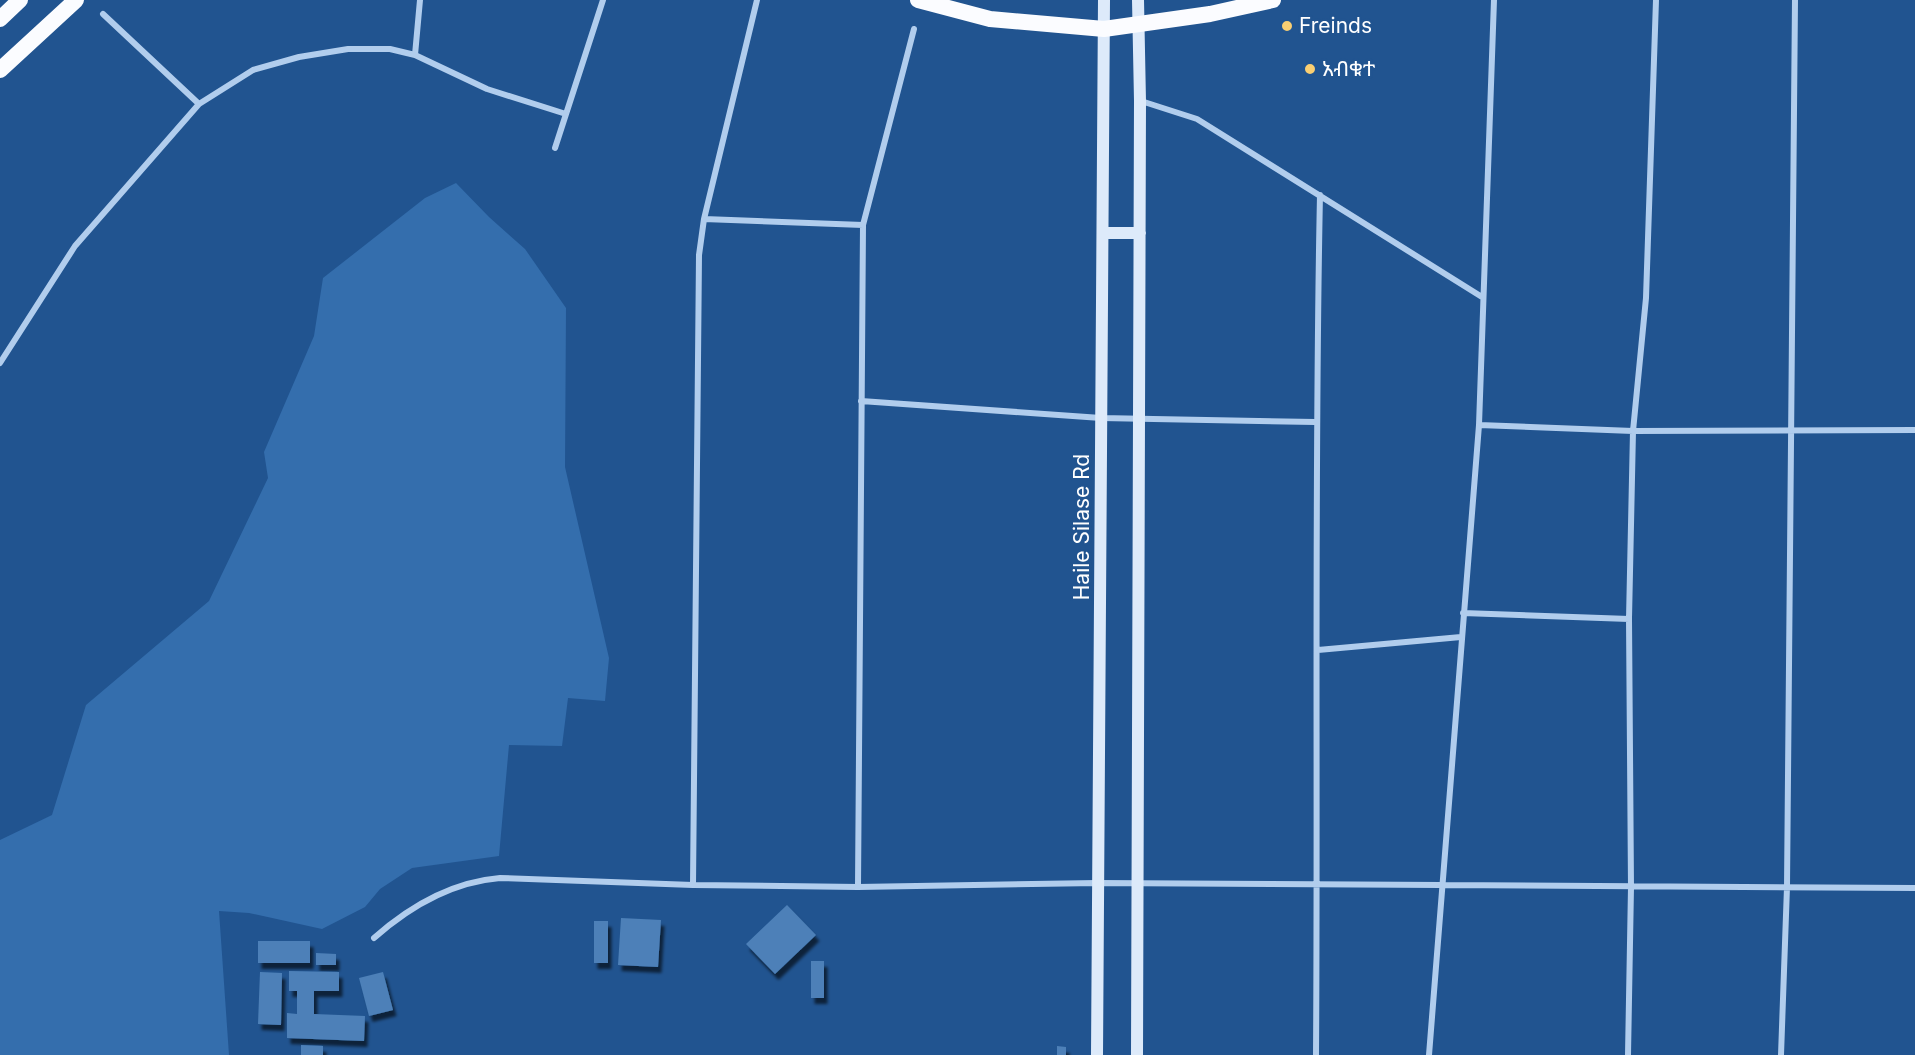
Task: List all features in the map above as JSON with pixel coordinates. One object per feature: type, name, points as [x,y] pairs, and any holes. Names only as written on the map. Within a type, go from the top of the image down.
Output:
[{"type":"highway","points":[[0,19],[20,0]]},
{"type":"highway","points":[[0,70],[76,0]]},
{"type":"highway","points":[[918,0],[990,19],[1104,29],[1210,14],[1274,0]]},
{"type":"main road","name":"Haile Silase Rd","points":[[1097,1055],[1104,0]]},
{"type":"main road","points":[[1137,1055],[1140,233],[1138,0]]},
{"type":"main road","points":[[1103,233],[1140,233]]},
{"type":"street","points":[[415,55],[420,0]]},
{"type":"street","points":[[555,148],[603,0]]},
{"type":"street","points":[[693,885],[699,255],[704,219],[757,0]]},
{"type":"street","points":[[1429,1055],[1479,425],[1494,0]]},
{"type":"street","points":[[1628,1055],[1631,887],[1629,619],[1633,431],[1646,298],[1656,0]]},
{"type":"street","points":[[1781,1055],[1787,887],[1795,0]]},
{"type":"street","points":[[103,14],[199,104]]},
{"type":"street","points":[[858,887],[863,225],[914,29]]},
{"type":"street","points":[[0,363],[75,246],[199,104],[253,70],[299,57],[348,49],[390,49],[415,55],[487,89],[566,114]]},
{"type":"street","points":[[1140,101],[1197,119],[1482,297]]},
{"type":"street","points":[[1316,1055],[1318,650],[1315,422],[1320,195]]},
{"type":"street","points":[[704,219],[863,225]]},
{"type":"street","points":[[861,401],[1139,420],[1315,422]]},
{"type":"street","points":[[1479,425],[1633,431],[1915,430]]},
{"type":"street","points":[[1463,613],[1629,619]]},
{"type":"street","points":[[1318,650],[1461,637]]},
{"type":"street","points":[[374,938],[400,915],[454,888],[478,880],[500,878],[693,885],[858,887],[1097,883],[1915,888]]},
{"type":"shaded area","points":[[456,183],[525,249],[566,308],[565,467],[609,658],[605,701],[568,698],[562,746],[509,745],[499,856],[412,868],[380,889],[365,907],[322,929],[249,913],[219,911],[229,1055],[0,1055],[0,840],[52,815],[86,705],[209,601],[268,478],[264,452],[314,336],[323,278],[425,198]]},
{"type":"building","points":[[787,905],[816,935],[775,974],[746,944]]},
{"type":"building","points":[[621,918],[661,920],[658,967],[618,965]]},
{"type":"building","points":[[594,921],[608,921],[608,963],[594,963]]},
{"type":"building","points":[[258,941],[310,941],[310,963],[258,963]]},
{"type":"building","points":[[316,953],[336,954],[336,965],[316,965]]},
{"type":"building","points":[[811,961],[824,961],[824,998],[811,998]]},
{"type":"building","points":[[289,971],[339,972],[339,991],[314,991],[314,1014],[365,1016],[364,1041],[287,1038],[287,1013],[297,1014],[297,991],[289,991]]},
{"type":"building","points":[[260,972],[282,973],[281,1025],[258,1024]]},
{"type":"building","points":[[383,972],[393,1010],[369,1016],[359,978]]},
{"type":"building","points":[[301,1045],[323,1046],[323,1055],[301,1055]]},
{"type":"building","points":[[1057,1046],[1066,1047],[1066,1055],[1057,1055]]},
{"type":"place","name":"Freinds","points":[[1287,26]]},
{"type":"place","name":"አብቁተ","points":[[1310,69]]}]
